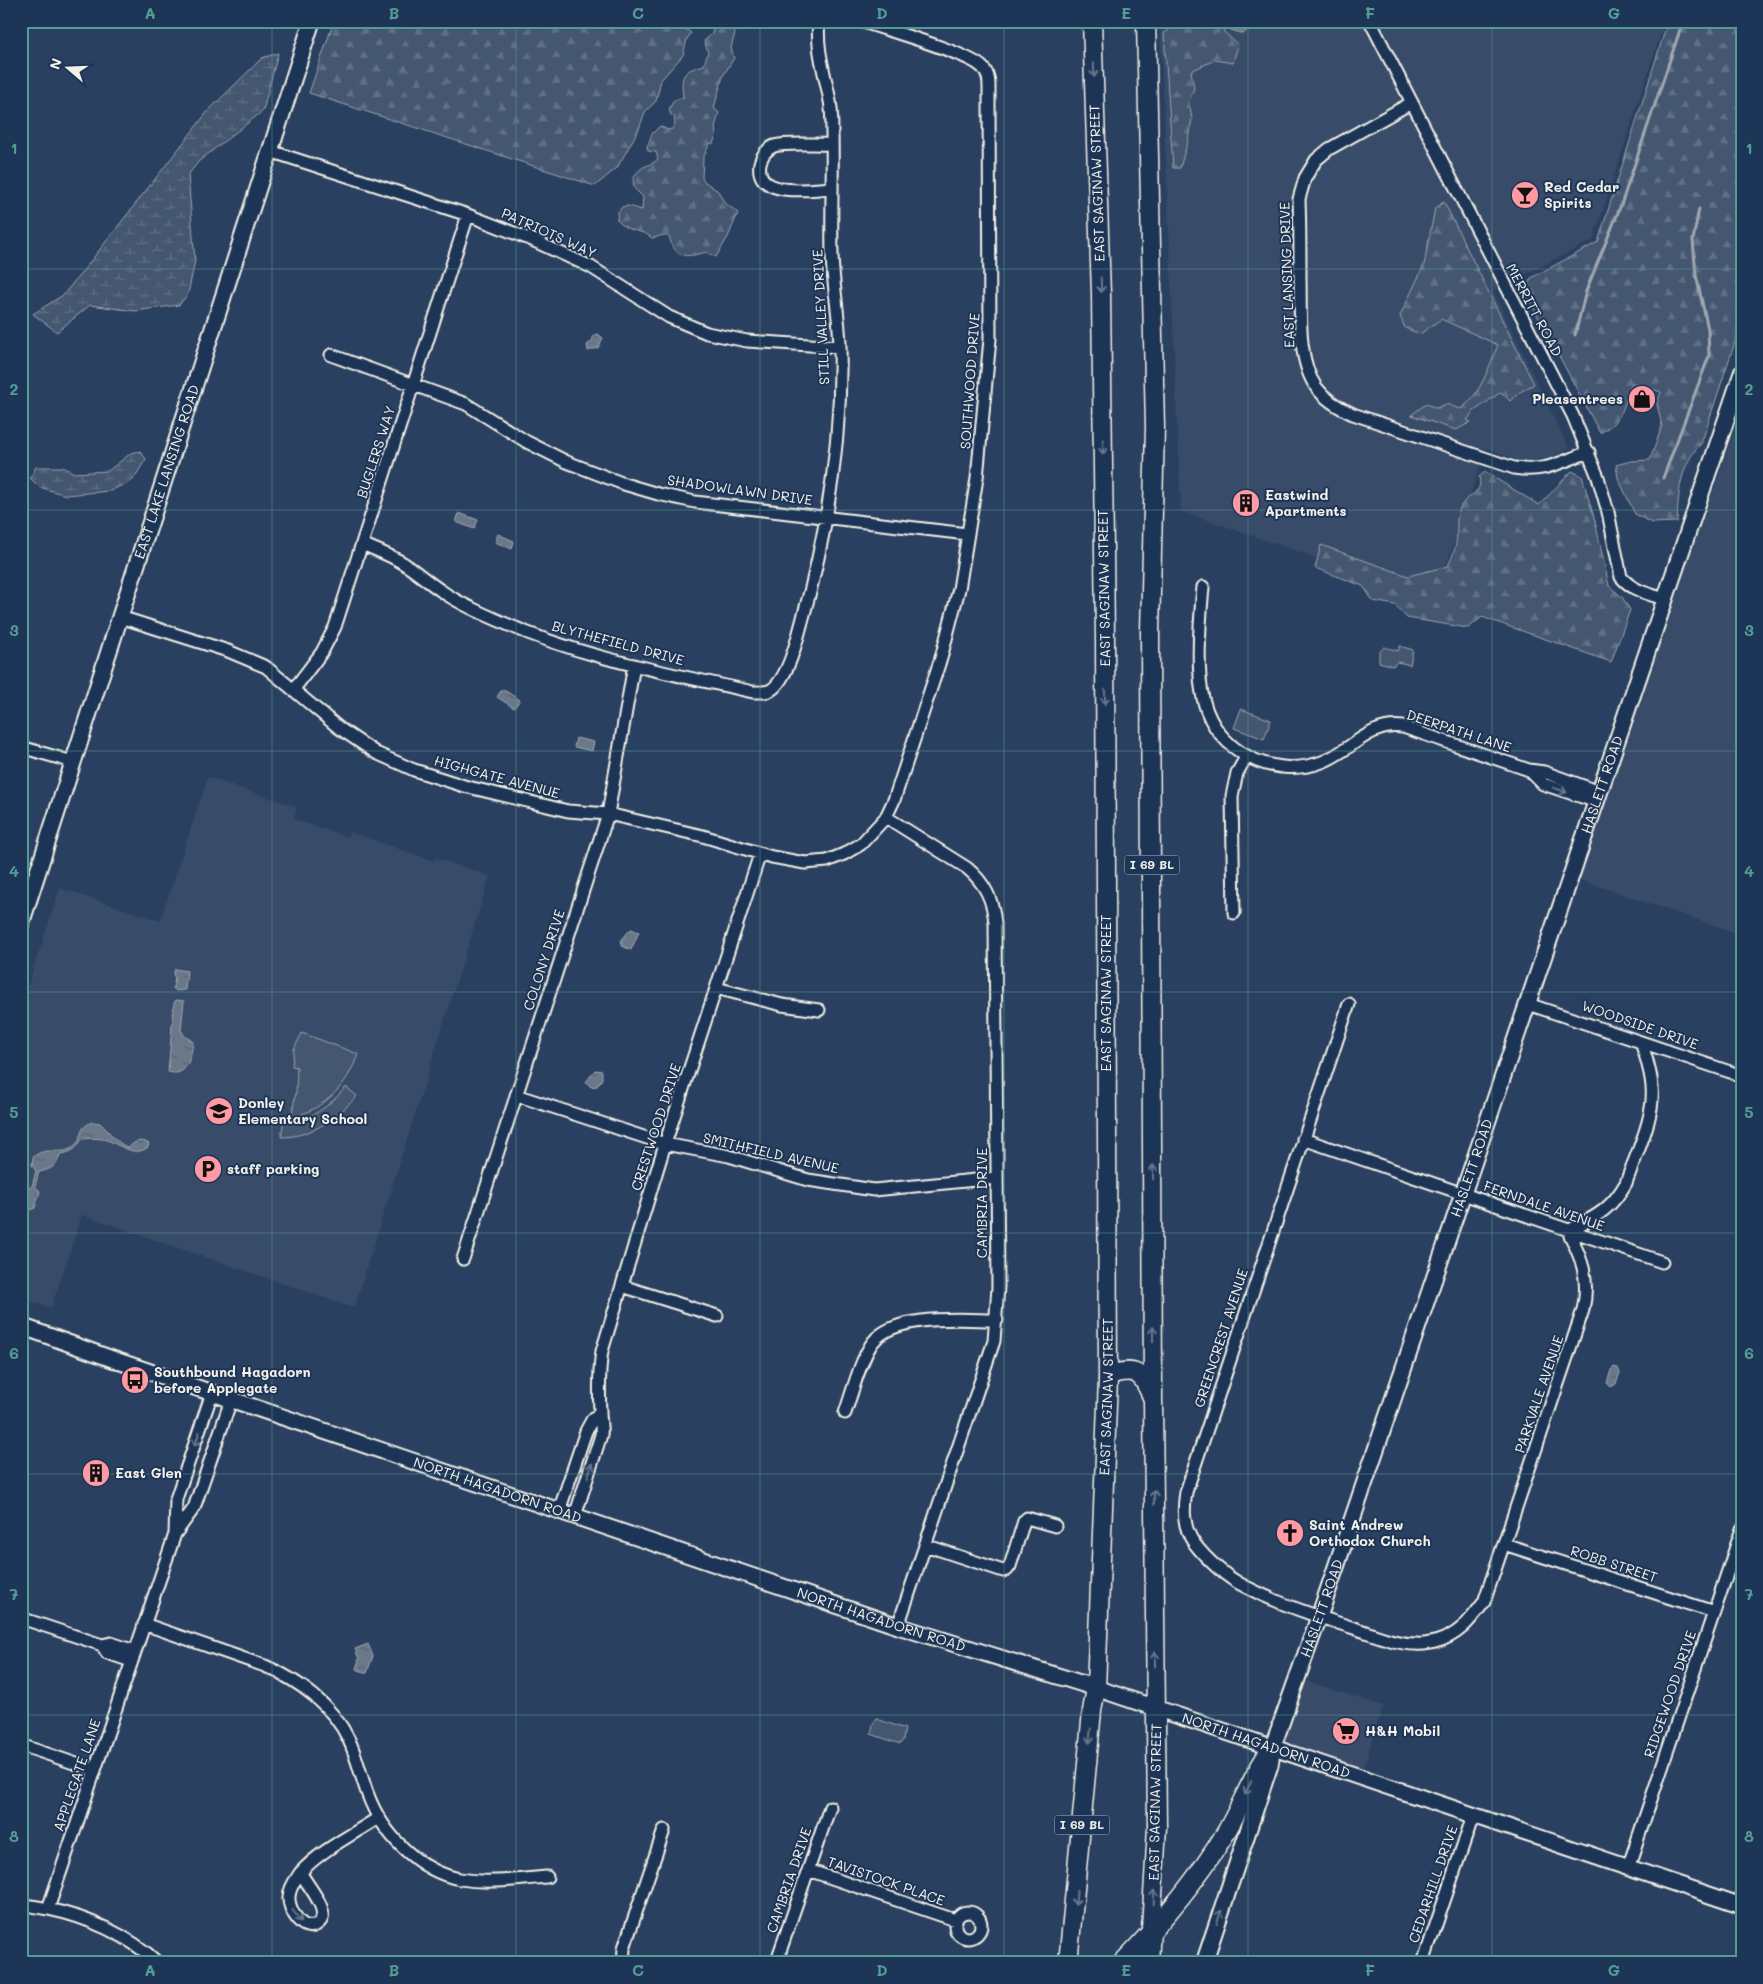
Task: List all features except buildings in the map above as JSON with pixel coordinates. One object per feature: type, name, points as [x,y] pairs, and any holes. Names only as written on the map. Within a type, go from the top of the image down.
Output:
[{"type":"main road","name":"EAST LAKE LANSING ROAD","points":[[21,924],[312,21]]},
{"type":"main road","name":"EAST SAGINAW STREET","points":[[1068,1963],[1096,1688],[1108,1379],[1101,304],[1092,21]]},
{"type":"main road","name":"EAST SAGINAW STREET","points":[[1146,21],[1155,427],[1150,632],[1157,1827],[1149,1963]]},
{"type":"main road","name":"HASLETT ROAD","points":[[1204,1963],[1270,1765],[1273,1746],[1319,1617],[1742,373]]},
{"type":"main road","name":"NORTH HAGADORN ROAD","points":[[21,1326],[231,1400],[898,1626],[1273,1746],[1294,1756],[1742,1906]]},
{"type":"main road","points":[[1108,1379],[1112,1374],[1126,1370],[1136,1372],[1144,1379],[1153,1400]]},
{"type":"main road","points":[[1122,1963],[1188,1890],[1236,1814],[1261,1762],[1273,1746]]},
{"type":"street","name":"STILL VALLEY DRIVE","points":[[770,691],[781,680],[796,642],[827,518],[837,440],[840,347],[832,256],[831,109],[818,43],[820,21]]},
{"type":"street","name":"SOUTHWOOD DRIVE","points":[[860,21],[963,56],[984,68],[989,80],[990,339],[977,478],[959,588],[941,658],[894,800],[886,817]]},
{"type":"street","name":"MERRITT ROAD","points":[[1370,21],[1573,416],[1589,452],[1608,512],[1621,577],[1628,585],[1638,591],[1665,599]]},
{"type":"street","name":"EAST LANSING DRIVE","points":[[1411,103],[1330,149],[1316,160],[1301,188],[1299,199],[1301,310],[1304,351],[1308,371],[1316,387],[1334,404],[1353,414],[1514,468],[1536,470],[1547,468],[1589,452]]},
{"type":"street","points":[[832,144],[775,146],[764,153],[760,168],[763,179],[772,187],[792,189],[832,188]]},
{"type":"street","name":"PATRIOTS WAY","points":[[270,151],[468,215],[532,240],[591,268],[669,317],[707,333],[747,341],[840,347]]},
{"type":"street","name":"BUGLERS WAY","points":[[294,689],[322,652],[335,627],[468,215]]},
{"type":"street","name":"SHADOWLAWN DRIVE","points":[[331,355],[466,404],[526,442],[567,462],[658,494],[695,502],[967,534]]},
{"type":"street","name":"BLYTHEFIELD DRIVE","points":[[362,544],[387,554],[404,564],[444,594],[504,623],[560,645],[634,665],[753,692],[770,691]]},
{"type":"street","name":"DEERPATH LANE","points":[[1203,588],[1200,675],[1204,703],[1219,731],[1234,749],[1246,758],[1286,768],[1320,763],[1332,758],[1370,732],[1392,725],[1414,730],[1529,770],[1543,784],[1598,797]]},
{"type":"street","name":"HIGHGATE AVENUE","points":[[120,616],[228,651],[252,661],[266,668],[341,729],[376,753],[414,770],[464,786],[568,811],[608,814],[703,836],[788,861],[806,863],[827,861],[844,854],[861,844],[886,817]]},
{"type":"street","name":"COLONY DRIVE","points":[[463,1258],[608,814],[634,665]]},
{"type":"street","points":[[21,746],[73,762]]},
{"type":"street","points":[[1234,913],[1232,796],[1237,773],[1246,758]]},
{"type":"street","name":"CAMBRIA DRIVE","points":[[886,817],[967,868],[978,877],[990,896],[995,923],[997,1320],[994,1341],[898,1626]]},
{"type":"street","name":"CRESTWOOD DRIVE","points":[[574,1516],[602,1435],[599,1373],[602,1352],[665,1144],[760,854]]},
{"type":"street","points":[[716,988],[782,1005],[819,1010]]},
{"type":"street","name":"GREENCREST AVENUE","points":[[1319,1617],[1246,1587],[1227,1575],[1194,1543],[1186,1527],[1183,1510],[1186,1492],[1349,1004]]},
{"type":"street","name":"WOODSIDE DRIVE","points":[[1528,1004],[1742,1076]]},
{"type":"street","points":[[1568,1231],[1602,1212],[1612,1204],[1626,1183],[1652,1107],[1649,1069],[1641,1042]]},
{"type":"street","name":"SMITHFIELD AVENUE","points":[[516,1095],[665,1144],[729,1156],[808,1180],[874,1190],[996,1178]]},
{"type":"street","name":"FERNDALE AVENUE","points":[[1303,1139],[1662,1262]]},
{"type":"street","name":"PARKVALE AVENUE","points":[[1319,1617],[1387,1639],[1416,1644],[1450,1637],[1470,1623],[1484,1602],[1583,1310],[1587,1292],[1585,1271],[1579,1252],[1568,1231]]},
{"type":"street","points":[[622,1286],[717,1316]]},
{"type":"street","points":[[845,1413],[867,1350],[881,1334],[891,1328],[913,1322],[997,1320]]},
{"type":"street","name":"APPLEGATE LANE","points":[[175,1534],[176,1499],[212,1393]]},
{"type":"street","name":"APPLEGATE LANE","points":[[48,1909],[175,1534],[194,1508],[231,1400]]},
{"type":"street","points":[[559,1511],[586,1431],[592,1420],[600,1412]]},
{"type":"street","points":[[925,1545],[1003,1571],[1010,1566],[1024,1521],[1027,1518],[1055,1526]]},
{"type":"street","name":"RIDGEWOOD DRIVE","points":[[1628,1868],[1742,1529]]},
{"type":"street","name":"ROBB STREET","points":[[1504,1544],[1714,1612]]},
{"type":"street","points":[[21,1618],[102,1645],[111,1643],[133,1656]]},
{"type":"street","points":[[144,1624],[283,1674],[302,1686],[320,1701],[349,1740],[368,1796],[378,1818],[395,1840],[416,1858],[446,1875],[472,1880],[488,1881],[547,1877]]},
{"type":"street","points":[[21,1745],[94,1770]]},
{"type":"street","name":"CAMBRIA DRIVE","points":[[776,1963],[830,1807]]},
{"type":"street","name":"CEDARHILL DRIVE","points":[[1423,1963],[1472,1816]]},
{"type":"street","points":[[300,1873],[314,1859],[378,1818]]},
{"type":"street","points":[[623,1963],[624,1948],[664,1830]]},
{"type":"street","name":"TAVISTOCK PLACE","points":[[808,1870],[955,1920]]},
{"type":"street","points":[[21,1904],[48,1909],[107,1928],[136,1945],[158,1963]]},
{"type":"shaded area","points":[[1160,21],[1665,21],[1593,240],[1493,291],[1569,449],[1550,458],[1522,462],[1486,448],[1435,599],[1181,511]]},
{"type":"shaded area","points":[[1738,419],[1742,420],[1742,935],[1577,879]]},
{"type":"shaded area","name":"Donley Elementary School","points":[[208,777],[297,807],[294,819],[347,837],[350,832],[434,861],[435,858],[490,876],[354,1308],[82,1215],[51,1308],[21,1298],[21,1006],[60,888],[160,921]]},
{"type":"shaded area","points":[[1301,1679],[1383,1706],[1361,1775],[1279,1747]]},
{"type":"green space","points":[[334,21],[692,21],[686,25],[686,29],[691,33],[687,39],[683,55],[661,80],[656,101],[645,112],[639,129],[617,168],[595,186],[309,93]]},
{"type":"green space","points":[[714,21],[738,21],[731,48],[734,58],[723,76],[714,108],[719,113],[715,127],[716,135],[713,144],[710,143],[703,158],[702,178],[718,191],[724,202],[738,213],[728,237],[716,257],[706,252],[695,255],[682,254],[674,248],[668,236],[652,238],[626,227],[617,220],[618,212],[622,207],[629,206],[642,210],[643,197],[634,188],[633,179],[639,170],[658,159],[656,152],[648,151],[647,147],[652,134],[660,126],[668,130],[672,129],[675,124],[674,116],[671,115],[669,109],[674,100],[684,97],[682,82],[685,74],[692,69],[704,65],[708,52],[704,41],[712,34],[713,30],[711,27]]},
{"type":"green space","points":[[1183,21],[1222,21],[1224,32],[1238,45],[1233,63],[1215,60],[1191,71],[1194,88],[1189,102],[1192,119],[1180,168],[1173,168],[1164,33]]},
{"type":"green space","points":[[1668,21],[1742,21],[1742,321],[1701,444],[1684,470],[1679,491],[1677,522],[1652,523],[1635,514],[1618,478],[1616,465],[1631,461],[1650,460],[1662,426],[1657,404],[1661,392],[1632,383],[1622,412],[1614,423],[1600,433],[1525,292],[1531,278],[1598,242]]},
{"type":"green space","points":[[278,53],[263,111],[199,161],[188,175],[195,261],[188,294],[179,305],[135,311],[90,305],[57,332],[33,314],[63,295],[209,110],[262,58]]},
{"type":"green space","points":[[1444,202],[1534,384],[1520,392],[1510,401],[1501,392],[1473,412],[1467,420],[1471,422],[1456,430],[1411,415],[1426,404],[1437,408],[1446,404],[1460,409],[1467,404],[1483,380],[1498,345],[1441,319],[1420,334],[1405,328],[1400,316],[1424,265],[1435,208]]},
{"type":"green space","points":[[140,451],[146,459],[133,480],[110,491],[66,495],[39,487],[30,478],[36,467],[63,467],[74,473],[108,471],[131,453]]},
{"type":"green space","points":[[1572,471],[1582,476],[1595,521],[1609,586],[1622,597],[1630,610],[1611,662],[1482,617],[1468,628],[1407,618],[1395,605],[1373,601],[1363,586],[1315,568],[1321,545],[1408,576],[1448,566],[1457,538],[1460,508],[1477,490],[1480,483],[1479,477],[1485,472],[1539,505]]},
{"type":"green space","points":[[1400,646],[1413,650],[1410,665],[1397,662],[1393,666],[1379,662],[1379,653],[1384,647],[1398,651]]},
{"type":"green space","points":[[1241,709],[1271,720],[1264,739],[1234,728]]},
{"type":"green space","points":[[302,1033],[358,1054],[348,1077],[333,1095],[314,1108],[291,1118],[296,1092],[297,1067],[292,1066],[294,1049]]},
{"type":"green space","points":[[346,1087],[357,1096],[332,1119],[303,1134],[281,1137],[284,1119],[293,1120],[311,1116],[326,1107]]},
{"type":"green space","points":[[877,1719],[905,1729],[903,1740],[900,1744],[871,1734],[873,1724]]},
{"type":"water","points":[[1230,21],[1257,21],[1243,34],[1231,30]]},
{"type":"water","points":[[598,334],[603,338],[598,348],[588,351],[587,345],[592,341],[594,335]]},
{"type":"water","points":[[459,513],[478,520],[474,529],[456,522]]},
{"type":"water","points":[[498,534],[514,541],[512,549],[495,542]]},
{"type":"water","points":[[502,689],[520,700],[514,708],[497,697]]},
{"type":"water","points":[[576,738],[594,742],[592,751],[574,747]]},
{"type":"water","points":[[631,929],[639,932],[631,950],[622,946],[621,940]]},
{"type":"water","points":[[175,969],[187,971],[185,990],[176,991],[173,988]]},
{"type":"water","points":[[176,1000],[184,1001],[181,1030],[193,1042],[187,1064],[180,1072],[175,1073],[168,1072],[174,1003]]},
{"type":"water","points":[[595,1070],[602,1071],[602,1079],[597,1086],[591,1087],[586,1082]]},
{"type":"water","points":[[92,1122],[100,1123],[124,1146],[129,1148],[135,1142],[141,1141],[149,1144],[148,1147],[143,1150],[133,1151],[107,1140],[95,1138],[82,1139],[73,1150],[60,1154],[53,1167],[39,1172],[35,1186],[40,1191],[35,1208],[21,1213],[21,1194],[32,1186],[36,1171],[32,1165],[33,1157],[44,1151],[64,1151],[69,1149],[77,1143],[84,1128]]},
{"type":"water","points":[[1614,1367],[1618,1368],[1620,1373],[1616,1384],[1611,1387],[1607,1383],[1611,1370]]},
{"type":"water","points":[[368,1644],[373,1656],[367,1673],[356,1669],[359,1659],[355,1649]]},
{"type":"waterway","points":[[1575,335],[1586,291],[1621,205],[1680,30],[1681,21]]},
{"type":"waterway","points":[[1663,478],[1709,356],[1708,329],[1696,275],[1693,240],[1699,209]]},
{"type":"place","name":"Red Cedar Spirits","points":[[1525,195]]},
{"type":"place","name":"Pleasentrees","points":[[1642,399]]},
{"type":"place","name":"Eastwind Apartments","points":[[1246,503]]},
{"type":"place","name":"Donley Elementary School","points":[[219,1111]]},
{"type":"place","name":"staff parking","points":[[208,1169]]},
{"type":"place","name":"Southbound Hagadorn before Applegate","points":[[135,1380]]},
{"type":"place","name":"East Glen","points":[[96,1473]]},
{"type":"place","name":"Saint Andrew Orthodox Church","points":[[1290,1533]]},
{"type":"place","name":"H&H Mobil","points":[[1346,1731]]}]
